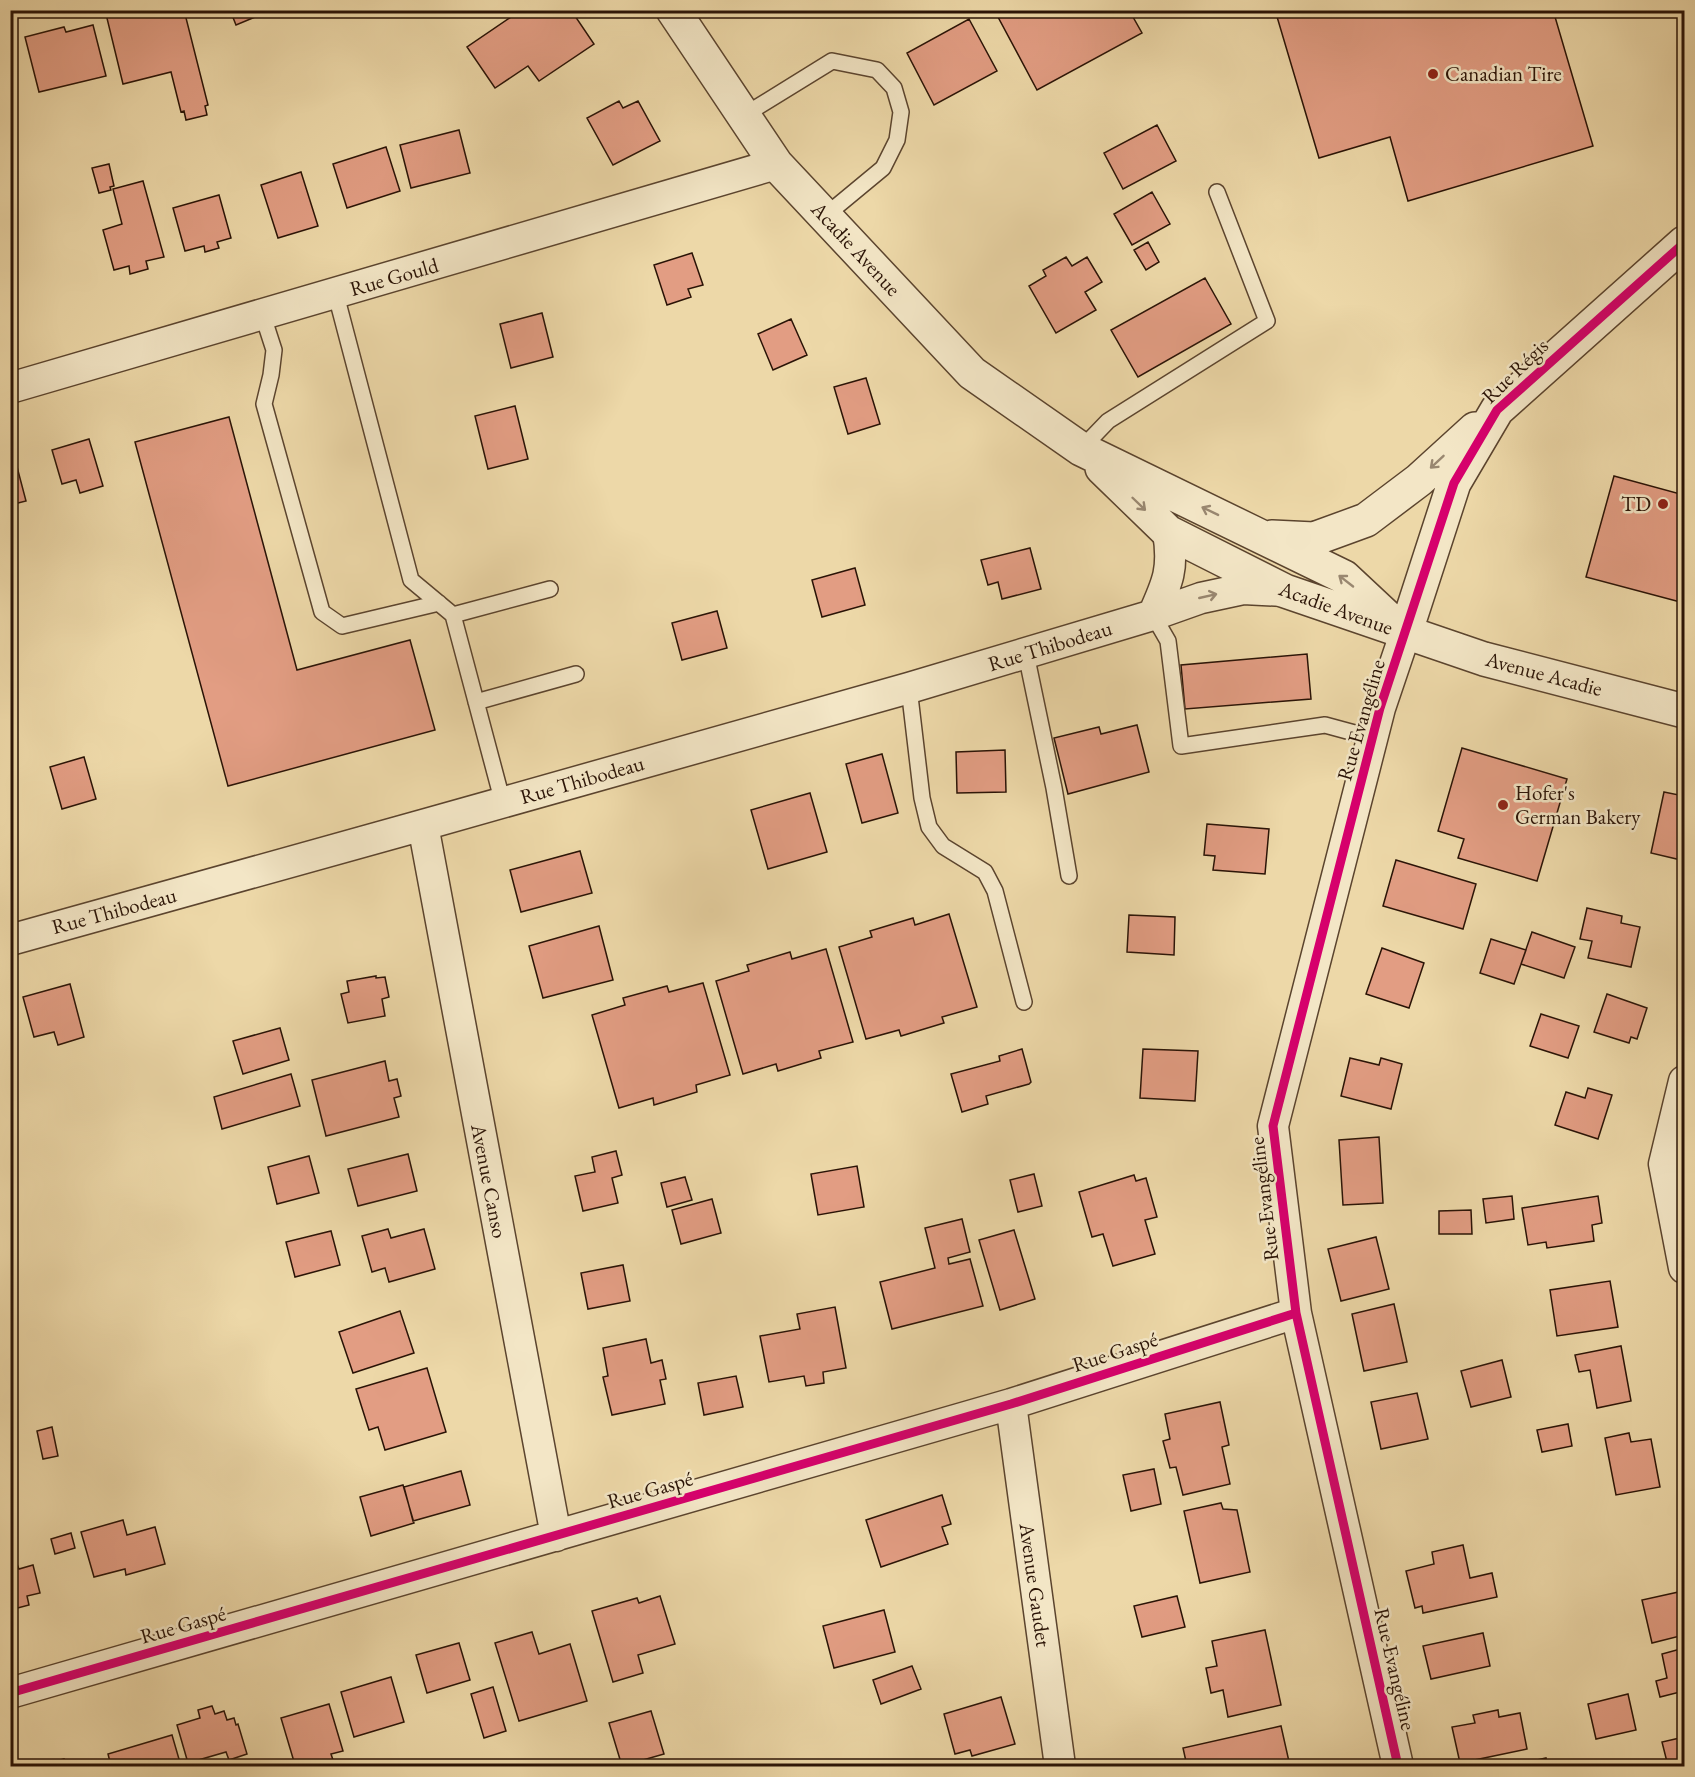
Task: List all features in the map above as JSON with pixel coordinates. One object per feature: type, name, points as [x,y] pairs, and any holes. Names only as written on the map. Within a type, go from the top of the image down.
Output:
[{"type":"street","name":"Acadie Avenue","points":[[673,10],[776,164],[972,373],[1081,449],[1167,532],[1284,591],[1405,634]]},
{"type":"street","name":"Rue Gould","points":[[10,388],[336,295],[776,164]]},
{"type":"street","name":"Rue Régis","points":[[1405,634],[1454,483],[1497,410],[1684,243]]},
{"type":"street","points":[[1263,536],[1314,539],[1366,520],[1419,480],[1497,410]]},
{"type":"street","name":"Acadie Avenue","points":[[1081,449],[1344,577],[1405,634]]},
{"type":"street","points":[[1153,615],[1168,581],[1172,553],[1167,532]]},
{"type":"street","name":"Rue Thibodeau","points":[[10,940],[909,688],[1153,615],[1201,598],[1243,590],[1284,591]]},
{"type":"street","name":"Avenue Acadie","points":[[1405,634],[1484,659],[1684,711]]},
{"type":"street","name":"Rue Evangéline","points":[[1398,1767],[1296,1312],[1273,1126],[1373,738],[1405,634]]},
{"type":"street","name":"Avenue Canso","points":[[423,825],[556,1536]]},
{"type":"street","points":[[1684,1081],[1664,1164],[1684,1268]]},
{"type":"street","name":"Rue Gaspé","points":[[10,1693],[1011,1404],[1296,1312]]},
{"type":"street","name":"Avenue Gaudet","points":[[1011,1404],[1060,1767]]},
{"type":"lane","points":[[743,116],[832,61],[877,70],[894,88],[901,112],[897,140],[883,168],[825,216]]},
{"type":"lane","points":[[1081,449],[1108,421],[1268,321],[1218,192]]},
{"type":"lane","points":[[336,295],[411,580],[453,615],[503,803]]},
{"type":"lane","points":[[263,316],[274,350],[264,404],[322,612],[342,626],[439,603]]},
{"type":"lane","points":[[453,615],[550,590]]},
{"type":"lane","points":[[1153,615],[1168,641],[1181,746],[1325,725],[1373,738]]},
{"type":"lane","points":[[1026,654],[1054,788],[1069,876]]},
{"type":"lane","points":[[476,702],[576,674]]},
{"type":"lane","points":[[909,688],[922,798],[929,827],[943,846],[985,872],[995,891],[1024,1002]]},
{"type":"building","points":[[105,10],[140,10],[141,15],[158,11],[159,14],[184,10],[208,105],[205,106],[207,115],[186,120],[184,111],[181,112],[171,72],[123,84]]},
{"type":"building","points":[[230,10],[272,10],[236,25]]},
{"type":"building","points":[[507,10],[571,10],[594,44],[539,81],[528,66],[495,88],[467,47],[511,17]]},
{"type":"building","points":[[1011,10],[1129,10],[1142,33],[1037,90],[998,17]]},
{"type":"building","name":"Canadian Tire","points":[[1275,10],[1553,10],[1593,146],[1408,201],[1390,137],[1319,158]]},
{"type":"building","points":[[969,19],[997,71],[934,105],[907,53]]},
{"type":"building","points":[[93,25],[106,76],[39,92],[25,37],[64,27],[66,32]]},
{"type":"building","points":[[619,101],[623,108],[638,101],[660,141],[613,165],[587,118]]},
{"type":"building","points":[[1157,125],[1176,161],[1123,189],[1104,153]]},
{"type":"building","points":[[459,130],[470,173],[411,188],[400,145]]},
{"type":"building","points":[[386,147],[400,191],[347,208],[333,164]]},
{"type":"building","points":[[109,164],[114,186],[110,187],[111,190],[99,193],[92,168]]},
{"type":"building","points":[[301,172],[318,226],[278,238],[261,185]]},
{"type":"building","points":[[143,181],[164,257],[146,261],[148,269],[130,274],[129,266],[114,270],[103,230],[122,224],[113,189]]},
{"type":"building","points":[[1152,192],[1170,224],[1132,245],[1114,214]]},
{"type":"building","points":[[219,195],[231,238],[217,242],[219,248],[205,252],[204,246],[185,251],[173,208]]},
{"type":"building","points":[[1148,242],[1159,262],[1146,270],[1134,250]]},
{"type":"building","points":[[692,253],[703,285],[688,289],[691,297],[667,305],[654,265]]},
{"type":"building","points":[[1066,257],[1072,266],[1087,257],[1102,282],[1085,292],[1096,310],[1056,333],[1029,286],[1046,276],[1043,270]]},
{"type":"building","points":[[1205,278],[1231,324],[1138,377],[1111,330]]},
{"type":"building","points":[[542,313],[553,357],[511,368],[500,324]]},
{"type":"building","points":[[791,319],[807,355],[773,370],[758,334]]},
{"type":"building","points":[[866,378],[880,424],[848,434],[834,387]]},
{"type":"building","points":[[515,406],[528,459],[488,469],[475,416]]},
{"type":"building","points":[[229,417],[297,670],[410,640],[435,730],[228,786],[135,442]]},
{"type":"building","points":[[89,439],[103,486],[80,493],[76,480],[62,484],[52,450]]},
{"type":"building","points":[[16,463],[26,501],[10,505],[10,465]]},
{"type":"building","points":[[1614,476],[1684,495],[1684,603],[1586,577]]},
{"type":"building","points":[[1030,548],[1041,589],[1002,599],[998,582],[988,585],[981,560]]},
{"type":"building","points":[[855,568],[865,605],[822,617],[812,580]]},
{"type":"building","points":[[717,611],[727,648],[682,660],[672,623]]},
{"type":"building","points":[[1307,654],[1311,699],[1185,709],[1181,665]]},
{"type":"building","points":[[1137,725],[1149,772],[1068,794],[1054,738],[1099,727],[1101,734]]},
{"type":"building","name":"Hofer's German Bakery","points":[[1462,748],[1567,779],[1537,881],[1458,858],[1464,839],[1438,831]]},
{"type":"building","points":[[1005,750],[1006,792],[957,793],[956,752]]},
{"type":"building","points":[[882,754],[898,813],[862,823],[846,764]]},
{"type":"building","points":[[84,757],[96,799],[62,809],[50,767]]},
{"type":"building","points":[[1664,792],[1684,796],[1684,844],[1681,860],[1651,853]]},
{"type":"building","points":[[810,793],[827,852],[768,869],[751,810]]},
{"type":"building","points":[[1207,824],[1269,829],[1265,874],[1213,870],[1215,856],[1204,855]]},
{"type":"building","points":[[580,851],[592,893],[521,912],[510,870]]},
{"type":"building","points":[[1396,860],[1476,884],[1463,929],[1383,906]]},
{"type":"building","points":[[1587,908],[1622,916],[1621,923],[1640,927],[1631,967],[1588,958],[1592,941],[1580,939]]},
{"type":"building","points":[[949,914],[977,1007],[942,1017],[944,1023],[901,1036],[899,1030],[866,1039],[839,947],[872,937],[870,931],[913,918],[915,925]]},
{"type":"building","points":[[1129,915],[1175,917],[1174,955],[1127,952]]},
{"type":"building","points":[[599,926],[613,980],[543,998],[529,946]]},
{"type":"building","points":[[1532,932],[1575,947],[1564,978],[1521,964]]},
{"type":"building","points":[[1491,939],[1526,950],[1514,984],[1480,973]]},
{"type":"building","points":[[1382,948],[1424,963],[1409,1008],[1366,994]]},
{"type":"building","points":[[826,949],[853,1042],[819,1051],[821,1058],[778,1071],[776,1064],[743,1074],[716,981],[749,971],[747,965],[790,952],[792,959]]},
{"type":"building","points":[[376,976],[376,978],[385,977],[389,997],[382,999],[385,1016],[348,1023],[341,994],[349,992],[347,981]]},
{"type":"building","points":[[703,983],[730,1075],[696,1085],[697,1092],[654,1105],[653,1098],[619,1108],[592,1015],[625,1005],[623,998],[667,986],[669,992]]},
{"type":"building","points":[[70,984],[84,1037],[58,1045],[54,1032],[34,1037],[23,997]]},
{"type":"building","points":[[1607,994],[1647,1008],[1637,1039],[1631,1037],[1629,1043],[1594,1032]]},
{"type":"building","points":[[1541,1014],[1579,1026],[1568,1058],[1530,1046]]},
{"type":"building","points":[[280,1028],[289,1060],[243,1074],[233,1041]]},
{"type":"building","points":[[1022,1049],[1031,1082],[986,1096],[988,1104],[962,1112],[951,1074],[1000,1061],[999,1056]]},
{"type":"building","points":[[1143,1049],[1198,1051],[1195,1101],[1140,1098]]},
{"type":"building","points":[[1350,1058],[1379,1065],[1381,1058],[1402,1064],[1391,1109],[1341,1096]]},
{"type":"building","points":[[385,1061],[389,1081],[397,1079],[401,1096],[394,1098],[399,1117],[326,1136],[312,1080]]},
{"type":"building","points":[[291,1074],[300,1106],[222,1129],[214,1097]]},
{"type":"building","points":[[1588,1088],[1612,1095],[1598,1139],[1555,1125],[1566,1092],[1585,1098]]},
{"type":"building","points":[[1379,1137],[1383,1203],[1343,1205],[1339,1140]]},
{"type":"building","points":[[616,1151],[622,1175],[612,1178],[618,1203],[583,1211],[575,1176],[595,1172],[592,1157]]},
{"type":"building","points":[[408,1154],[417,1191],[358,1206],[348,1169]]},
{"type":"building","points":[[309,1156],[319,1193],[277,1204],[268,1167]]},
{"type":"building","points":[[857,1166],[864,1207],[818,1215],[811,1174]]},
{"type":"building","points":[[1034,1174],[1042,1206],[1018,1212],[1010,1180]]},
{"type":"building","points":[[1134,1175],[1136,1181],[1146,1178],[1157,1217],[1145,1220],[1155,1254],[1113,1266],[1103,1234],[1092,1237],[1079,1192]]},
{"type":"building","points":[[685,1177],[692,1200],[667,1207],[661,1183]]},
{"type":"building","points":[[1512,1196],[1514,1219],[1486,1223],[1483,1199]]},
{"type":"building","points":[[1598,1196],[1602,1223],[1592,1225],[1594,1241],[1547,1248],[1546,1242],[1528,1245],[1522,1208]]},
{"type":"building","points":[[712,1199],[721,1233],[681,1244],[672,1210]]},
{"type":"building","points":[[1471,1210],[1472,1234],[1439,1234],[1439,1211]]},
{"type":"building","points":[[962,1219],[970,1252],[948,1258],[949,1264],[970,1259],[983,1306],[892,1329],[880,1282],[935,1268],[925,1228]]},
{"type":"building","points":[[388,1229],[391,1238],[424,1229],[435,1269],[389,1282],[385,1268],[372,1272],[362,1236]]},
{"type":"building","points":[[1014,1230],[1035,1299],[1000,1310],[979,1240]]},
{"type":"building","points":[[331,1231],[340,1265],[295,1277],[286,1242]]},
{"type":"building","points":[[1376,1237],[1389,1289],[1341,1301],[1328,1249]]},
{"type":"building","points":[[623,1265],[630,1301],[588,1309],[581,1273]]},
{"type":"building","points":[[1610,1281],[1618,1327],[1557,1336],[1550,1290]]},
{"type":"building","points":[[1394,1304],[1407,1362],[1364,1371],[1352,1314]]},
{"type":"building","points":[[835,1307],[846,1368],[823,1372],[824,1383],[806,1386],[804,1376],[769,1382],[760,1336],[800,1329],[797,1314]]},
{"type":"building","points":[[400,1311],[414,1353],[353,1373],[339,1332]]},
{"type":"building","points":[[646,1339],[651,1363],[662,1360],[666,1379],[660,1380],[665,1404],[612,1415],[603,1377],[608,1376],[603,1348]]},
{"type":"building","points":[[1621,1346],[1631,1401],[1597,1408],[1590,1370],[1579,1372],[1575,1355]]},
{"type":"building","points":[[1502,1360],[1511,1397],[1471,1407],[1461,1371]]},
{"type":"building","points":[[427,1368],[446,1432],[385,1450],[378,1427],[369,1430],[356,1389]]},
{"type":"building","points":[[736,1376],[743,1407],[704,1415],[698,1383]]},
{"type":"building","points":[[1417,1393],[1428,1439],[1381,1449],[1371,1402]]},
{"type":"building","points":[[1220,1402],[1229,1445],[1222,1447],[1230,1484],[1183,1495],[1176,1467],[1170,1468],[1163,1441],[1170,1439],[1165,1414]]},
{"type":"building","points":[[1568,1424],[1572,1446],[1542,1452],[1537,1430]]},
{"type":"building","points":[[52,1427],[58,1456],[43,1459],[37,1431]]},
{"type":"building","points":[[1629,1433],[1631,1442],[1651,1439],[1660,1487],[1616,1495],[1605,1438]]},
{"type":"building","points":[[1154,1469],[1161,1504],[1131,1511],[1123,1475]]},
{"type":"building","points":[[461,1471],[470,1505],[413,1521],[404,1487]]},
{"type":"building","points":[[403,1485],[414,1523],[371,1536],[360,1497]]},
{"type":"building","points":[[942,1495],[951,1524],[942,1527],[948,1544],[881,1567],[866,1520]]},
{"type":"building","points":[[1221,1503],[1223,1509],[1237,1510],[1250,1572],[1200,1583],[1184,1511]]},
{"type":"building","points":[[123,1520],[127,1535],[155,1527],[165,1564],[126,1575],[125,1569],[94,1577],[81,1532]]},
{"type":"building","points":[[71,1533],[75,1548],[55,1554],[51,1539]]},
{"type":"building","points":[[1463,1545],[1470,1578],[1492,1573],[1497,1597],[1423,1613],[1422,1606],[1415,1608],[1406,1571],[1434,1564],[1432,1552]]},
{"type":"building","points":[[17,1564],[19,1569],[33,1565],[40,1593],[27,1596],[29,1605],[10,1610],[10,1566]]},
{"type":"building","points":[[1683,1591],[1684,1635],[1652,1643],[1642,1600]]},
{"type":"building","points":[[660,1596],[675,1644],[638,1655],[643,1673],[613,1682],[592,1611],[637,1598],[639,1603]]},
{"type":"building","points":[[1177,1596],[1185,1627],[1142,1637],[1134,1606]]},
{"type":"building","points":[[884,1610],[895,1652],[834,1668],[823,1626]]},
{"type":"building","points":[[1265,1630],[1281,1705],[1228,1717],[1223,1690],[1211,1693],[1206,1668],[1217,1666],[1212,1641]]},
{"type":"building","points":[[532,1632],[539,1654],[570,1644],[587,1701],[519,1721],[495,1643]]},
{"type":"building","points":[[1483,1633],[1490,1666],[1431,1679],[1423,1646]]},
{"type":"building","points":[[459,1643],[470,1680],[427,1693],[416,1655]]},
{"type":"building","points":[[1684,1648],[1684,1691],[1660,1697],[1656,1681],[1667,1678],[1662,1654]]},
{"type":"building","points":[[912,1666],[921,1689],[881,1704],[873,1680]]},
{"type":"building","points":[[391,1677],[404,1722],[354,1737],[341,1692]]},
{"type":"building","points":[[493,1687],[506,1731],[484,1738],[471,1694]]},
{"type":"building","points":[[1628,1694],[1636,1730],[1596,1739],[1588,1704]]},
{"type":"building","points":[[1001,1697],[1015,1744],[972,1756],[970,1750],[955,1754],[944,1714]]},
{"type":"building","points":[[329,1704],[343,1751],[331,1754],[335,1766],[310,1766],[308,1760],[295,1765],[281,1718]]},
{"type":"building","points":[[212,1706],[215,1714],[224,1711],[227,1720],[234,1718],[247,1754],[229,1760],[226,1752],[188,1763],[177,1725],[200,1718],[198,1710]]},
{"type":"building","points":[[1498,1710],[1499,1717],[1520,1713],[1527,1749],[1460,1763],[1452,1727],[1475,1723],[1473,1715]]},
{"type":"building","points":[[651,1711],[664,1754],[622,1766],[609,1723]]},
{"type":"building","points":[[1281,1726],[1290,1766],[1187,1766],[1183,1748]]},
{"type":"building","points":[[172,1735],[181,1766],[111,1766],[108,1754]]},
{"type":"building","points":[[1684,1737],[1684,1766],[1668,1766],[1662,1742]]},
{"type":"building","points":[[1546,1758],[1548,1766],[1515,1766],[1515,1765]]},
{"type":"building","points":[[64,1759],[66,1766],[39,1766]]},
{"type":"cycle path","points":[[1398,1766],[1296,1313],[1273,1126],[1380,708],[1454,483],[1497,410],[1684,243]]},
{"type":"cycle path","points":[[10,1693],[1011,1404],[1296,1313]]},
{"type":"place","name":"Canadian Tire","points":[[1433,74]]},
{"type":"place","name":"TD","points":[[1663,504]]},
{"type":"place","name":"Hofer's German Bakery","points":[[1503,805]]}]
